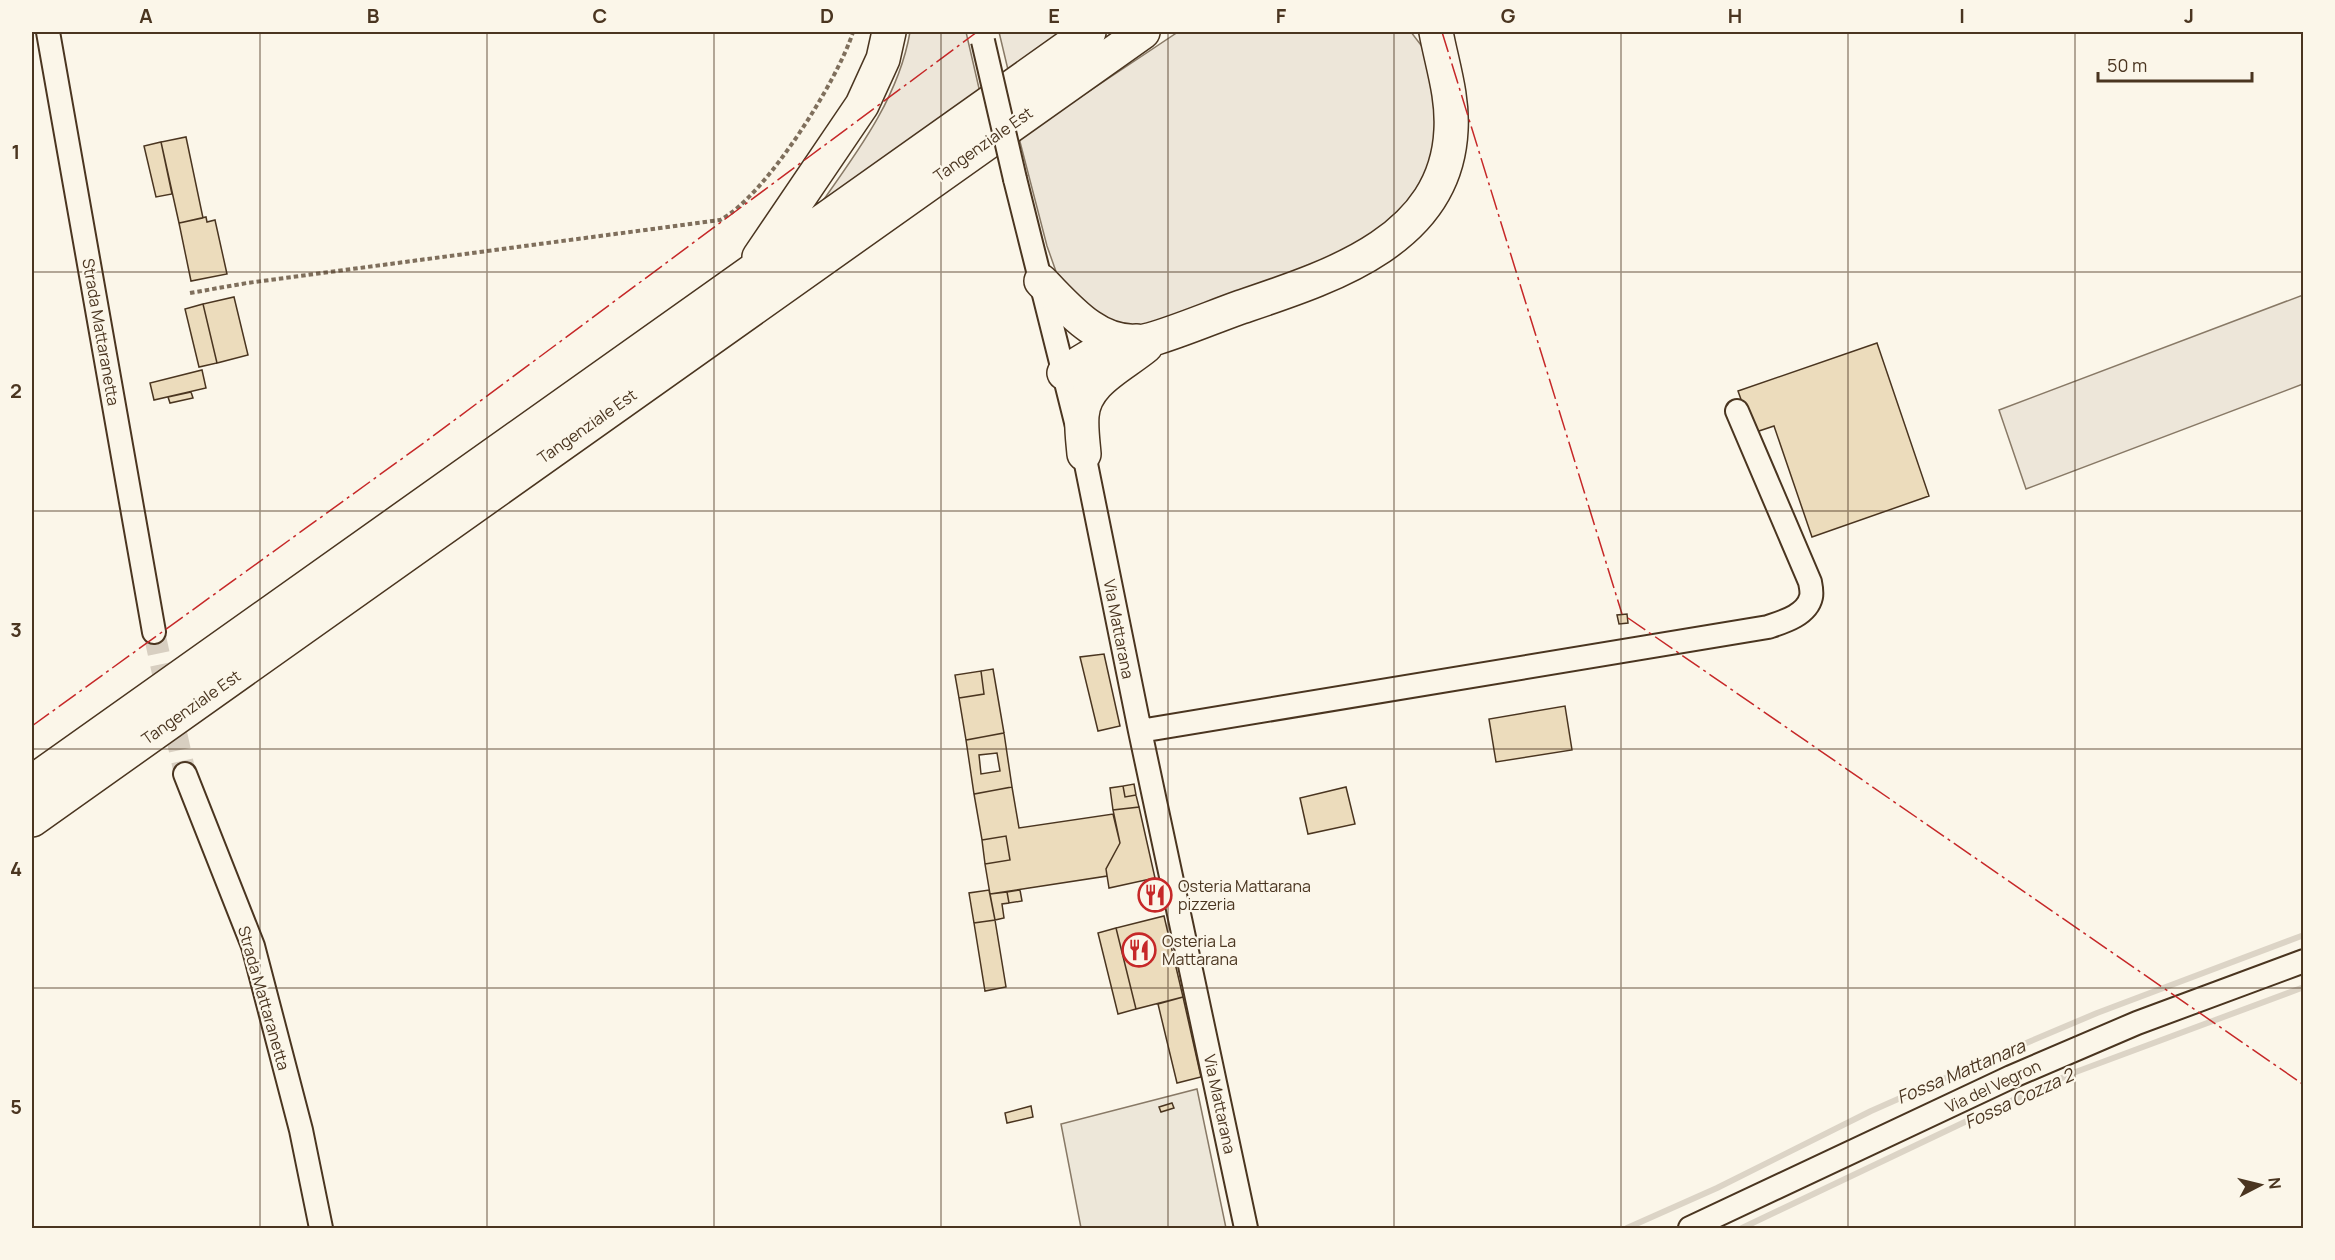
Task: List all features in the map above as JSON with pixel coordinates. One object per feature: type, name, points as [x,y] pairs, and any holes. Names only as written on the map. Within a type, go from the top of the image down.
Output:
[{"type":"highway","points":[[748,273],[862,105],[883,59],[889,32]]},
{"type":"highway","name":"Tangenziale Est","points":[[32,782],[1089,32]]},
{"type":"highway","name":"Tangenziale Est","points":[[32,820],[1143,32]]},
{"type":"highway","points":[[1064,373],[1099,352],[1156,338],[1357,263],[1393,239],[1435,192],[1445,166],[1451,130],[1449,87],[1438,46],[1426,32]]},
{"type":"highway","points":[[1041,281],[1081,320],[1110,338],[1133,341],[1156,338]]},
{"type":"highway","points":[[1084,454],[1082,416],[1088,394],[1104,376],[1156,338]]},
{"type":"highway","points":[[1064,373],[1104,376]]},
{"type":"street","name":"Strada Mattaranetta","points":[[48,32],[154,632]]},
{"type":"street","name":"Via Mattarana","points":[[982,36],[1015,179],[1084,454],[1140,731],[1246,1228]]},
{"type":"street","points":[[1140,731],[1768,627],[1790,620],[1806,608],[1811,597],[1810,582],[1737,411]]},
{"type":"street","name":"Strada Mattaranetta","points":[[185,774],[253,946],[301,1130],[321,1228]]},
{"type":"street","name":"Via del Vegron","points":[[1690,1228],[2011,1077],[2137,1023],[2304,961]]},
{"type":"path","points":[[190,293],[247,283],[720,220],[746,202],[762,185],[823,95],[848,48],[853,32]]},
{"type":"shaded area","points":[[910,32],[966,32],[981,97],[822,202],[876,122],[897,78]]},
{"type":"shaded area","points":[[999,32],[1069,32],[1009,74]]},
{"type":"shaded area","points":[[1178,32],[1411,32],[1427,53],[1440,99],[1429,178],[1391,227],[1297,272],[1143,328],[1104,326],[1059,280],[1047,246],[1019,138]]},
{"type":"shaded area","points":[[2303,295],[2303,384],[2026,489],[1999,410]]},
{"type":"shaded area","points":[[1197,1089],[1226,1228],[1081,1228],[1061,1124]]},
{"type":"building","points":[[186,137],[203,218],[179,223],[161,142]]},
{"type":"building","points":[[161,142],[172,194],[156,197],[144,146]]},
{"type":"building","points":[[206,217],[207,222],[215,220],[227,274],[191,281],[179,223]]},
{"type":"building","points":[[234,297],[248,355],[217,363],[203,304]]},
{"type":"building","points":[[203,304],[217,363],[199,367],[185,309]]},
{"type":"building","points":[[1877,343],[1929,496],[1812,537],[1774,426],[1753,433],[1738,391]]},
{"type":"building","points":[[202,370],[206,388],[154,400],[150,383]]},
{"type":"building","points":[[191,392],[193,398],[170,403],[168,397]]},
{"type":"building","points":[[1627,614],[1628,623],[1619,624],[1617,615]]},
{"type":"building","points":[[1104,654],[1120,726],[1098,731],[1080,657]]},
{"type":"building","points":[[993,669],[1004,733],[966,740],[959,698],[984,694],[981,671]]},
{"type":"building","points":[[981,671],[984,694],[959,698],[955,675]]},
{"type":"building","points":[[1565,706],[1572,750],[1496,762],[1489,719]]},
{"type":"building","points":[[1004,733],[1012,787],[974,794],[966,740]],"holes":[[[997,753],[1000,771],[981,774],[979,755]]]},
{"type":"building","points":[[1134,784],[1136,795],[1125,797],[1123,786]]},
{"type":"building","points":[[1123,786],[1125,797],[1136,795],[1139,807],[1113,810],[1110,788]]},
{"type":"building","points":[[1012,787],[1019,828],[1113,814],[1120,843],[1106,869],[1107,876],[990,894],[985,864],[1010,860],[1006,836],[982,840],[974,794]]},
{"type":"building","points":[[1346,787],[1355,824],[1308,834],[1300,798]]},
{"type":"building","points":[[1139,807],[1155,878],[1109,888],[1106,869],[1120,843],[1113,810]]},
{"type":"building","points":[[1006,836],[1010,860],[985,864],[982,840]]},
{"type":"building","points":[[989,890],[995,920],[974,923],[969,893]]},
{"type":"building","points":[[1020,890],[1022,901],[1009,903],[1007,892]]},
{"type":"building","points":[[1007,892],[1009,903],[1002,904],[1004,918],[995,920],[990,894]]},
{"type":"building","points":[[1164,916],[1183,997],[1136,1009],[1116,928]]},
{"type":"building","points":[[995,920],[1006,987],[985,991],[974,923]]},
{"type":"building","points":[[1116,928],[1136,1009],[1118,1014],[1098,933]]},
{"type":"building","points":[[1183,997],[1201,1077],[1177,1083],[1158,1004]]},
{"type":"building","points":[[1172,1103],[1174,1108],[1161,1112],[1159,1107]]},
{"type":"building","points":[[1031,1106],[1033,1117],[1007,1123],[1005,1113]]},
{"type":"waterway","name":"Fossa Mattanara","points":[[1627,1228],[1717,1188],[1871,1111],[1984,1061],[2097,1013],[2304,935]]},
{"type":"waterway","name":"Fossa Cozza 2","points":[[1742,1228],[2073,1073],[2304,987]]},
{"type":"tunnel","points":[[154,632],[185,774]]},
{"type":"power","points":[[32,726],[425,442],[977,32]]},
{"type":"power","points":[[1442,32],[1622,614]]},
{"type":"power","points":[[1628,618],[2304,1085]]},
{"type":"place","name":"Osteria Mattarana pizzeria","points":[[1155,895]]},
{"type":"place","name":"Osteria La Mattarana","points":[[1139,950]]}]
